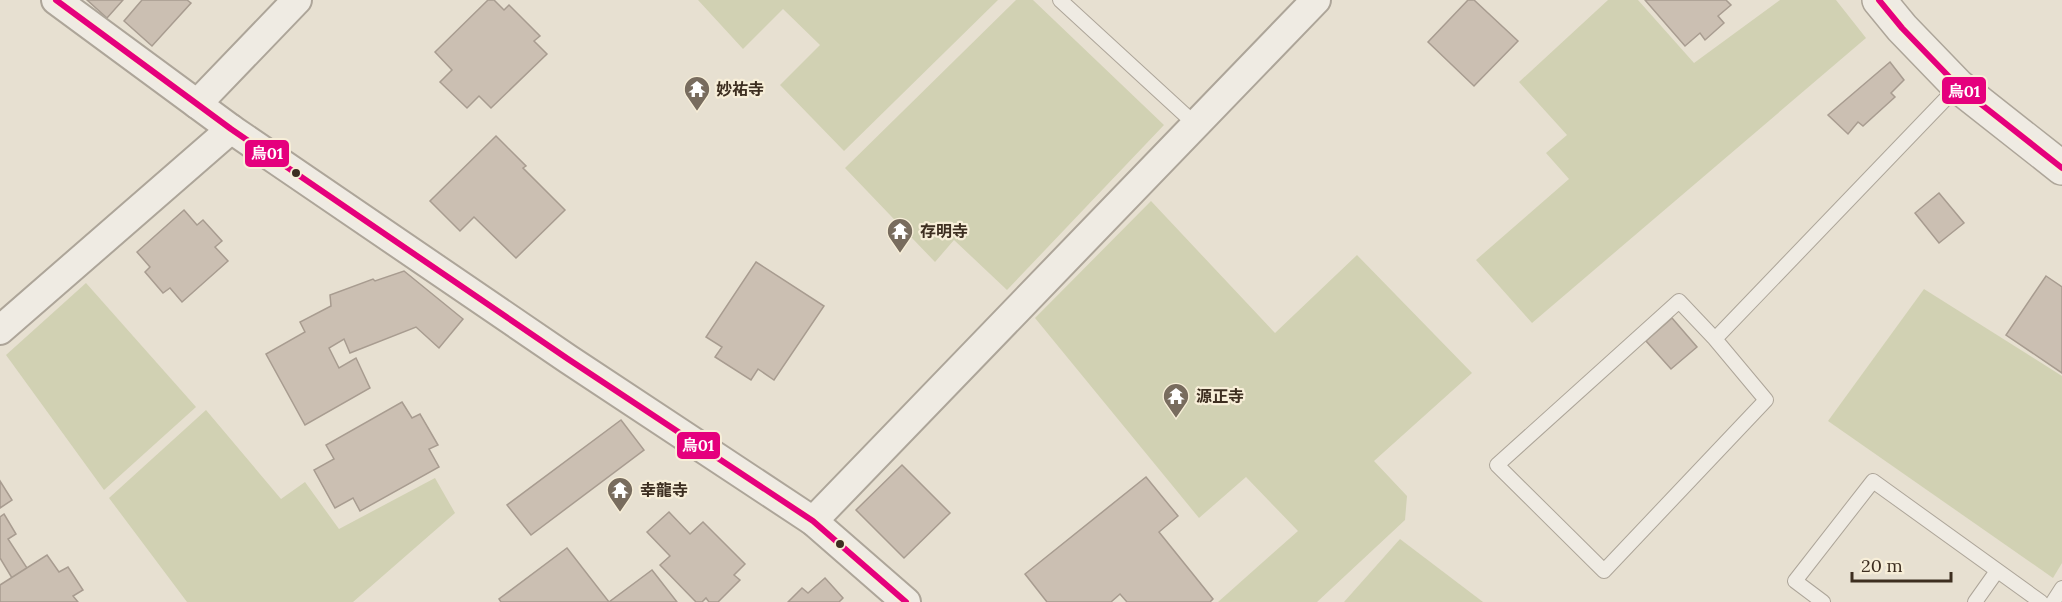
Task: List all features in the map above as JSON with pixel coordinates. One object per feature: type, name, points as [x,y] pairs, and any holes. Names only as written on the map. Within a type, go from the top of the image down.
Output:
[{"type":"street","points":[[56,0],[231,129],[813,521],[906,602]]},
{"type":"street","points":[[196,104],[297,0]]},
{"type":"street","points":[[813,521],[1316,0]]},
{"type":"street","points":[[1879,0],[1902,28],[1958,86],[2062,168]]},
{"type":"street","points":[[0,330],[231,129]]},
{"type":"lane","points":[[1060,0],[1195,124]]},
{"type":"lane","points":[[1714,339],[1958,86]]},
{"type":"lane","points":[[1679,301],[1714,339],[1766,400],[1604,571],[1497,465],[1679,301]]},
{"type":"lane","points":[[1823,602],[1795,581],[1873,481],[2041,602]]},
{"type":"lane","points":[[1975,602],[1997,571]]},
{"type":"lane","points":[[2053,602],[2062,588]]},
{"type":"green space","points":[[698,0],[998,0],[844,151],[780,85],[820,45],[783,9],[743,49]]},
{"type":"green space","points":[[1016,0],[1033,0],[1164,125],[1007,290],[954,240],[935,262],[845,168]]},
{"type":"green space","points":[[1608,0],[1638,0],[1694,63],[1780,0],[1836,0],[1866,38],[1532,323],[1476,260],[1569,179],[1546,153],[1567,135],[1519,82]]},
{"type":"green space","points":[[1151,201],[1275,333],[1357,255],[1472,373],[1374,461],[1407,496],[1405,520],[1317,602],[1218,602],[1298,531],[1246,477],[1199,518],[1035,318]]},
{"type":"green space","points":[[86,283],[196,407],[104,490],[6,355]]},
{"type":"green space","points":[[1924,289],[2062,376],[2062,563],[2053,578],[1828,421]]},
{"type":"green space","points":[[206,410],[281,499],[305,482],[339,529],[435,478],[455,513],[353,602],[187,602],[109,498]]},
{"type":"green space","points":[[1400,539],[1483,602],[1344,602]]},
{"type":"building","points":[[87,0],[123,0],[107,18]]},
{"type":"building","points":[[142,0],[187,0],[191,3],[152,46],[124,21]]},
{"type":"building","points":[[488,0],[494,0],[504,10],[509,5],[540,36],[534,41],[547,54],[491,108],[479,96],[467,108],[440,82],[452,70],[435,52]]},
{"type":"building","points":[[1468,0],[1474,0],[1518,41],[1474,86],[1428,42]]},
{"type":"building","points":[[1645,0],[1726,0],[1731,5],[1718,16],[1724,23],[1705,40],[1700,33],[1685,46]]},
{"type":"building","points":[[1890,62],[1904,80],[1891,93],[1895,97],[1863,126],[1858,122],[1848,134],[1828,115]]},
{"type":"building","points":[[496,136],[526,166],[523,168],[565,210],[516,258],[474,217],[460,231],[430,201]]},
{"type":"building","points":[[1939,193],[1964,223],[1939,243],[1915,213]]},
{"type":"building","points":[[184,210],[197,225],[203,220],[222,241],[215,247],[228,261],[182,302],[170,288],[163,293],[145,272],[150,267],[137,252]]},
{"type":"building","points":[[756,262],[824,306],[774,380],[758,369],[751,380],[715,357],[722,347],[706,337]]},
{"type":"building","points":[[404,271],[463,319],[439,348],[416,327],[350,353],[344,339],[329,348],[339,368],[356,358],[370,388],[305,425],[266,354],[305,332],[300,322],[331,306],[330,295],[373,279],[375,281]]},
{"type":"building","points":[[2046,276],[2062,287],[2062,373],[2006,335]]},
{"type":"building","points":[[1672,318],[1697,347],[1671,369],[1646,341]]},
{"type":"building","points":[[402,402],[412,418],[420,414],[438,445],[429,449],[439,467],[360,511],[353,498],[335,508],[314,470],[334,459],[326,445]]},
{"type":"building","points":[[621,420],[644,450],[531,535],[507,505]]},
{"type":"building","points":[[902,465],[950,513],[904,558],[856,510]]},
{"type":"building","points":[[1146,477],[1178,516],[1159,532],[1213,599],[1210,602],[1127,602],[1120,594],[1111,602],[1047,602],[1025,574]]},
{"type":"building","points":[[0,481],[12,500],[0,508]]},
{"type":"building","points":[[669,512],[690,534],[703,522],[745,564],[734,575],[740,580],[718,602],[709,602],[706,598],[702,602],[696,602],[660,565],[670,556],[647,532]]},
{"type":"building","points":[[4,514],[16,534],[8,539],[27,568],[12,578],[0,558],[0,517]]},
{"type":"building","points":[[567,548],[609,602],[501,602],[499,599]]},
{"type":"building","points":[[47,555],[59,572],[68,567],[83,590],[73,596],[78,602],[0,602],[0,585]]},
{"type":"building","points":[[652,570],[677,602],[609,602]]},
{"type":"building","points":[[825,578],[843,598],[839,602],[788,602],[802,588],[808,593]]},
{"type":"transit line","name":"烏01","points":[[56,0],[231,129],[568,359],[813,521],[906,602]]},
{"type":"transit line","name":"烏01","points":[[1879,0],[1902,28],[1958,86],[2062,168]]},
{"type":"place","name":"妙祐寺","points":[[697,112]]},
{"type":"place","name":"存明寺","points":[[900,254]]},
{"type":"place","name":"源正寺","points":[[1176,419]]},
{"type":"place","name":"幸龍寺","points":[[620,513]]}]
